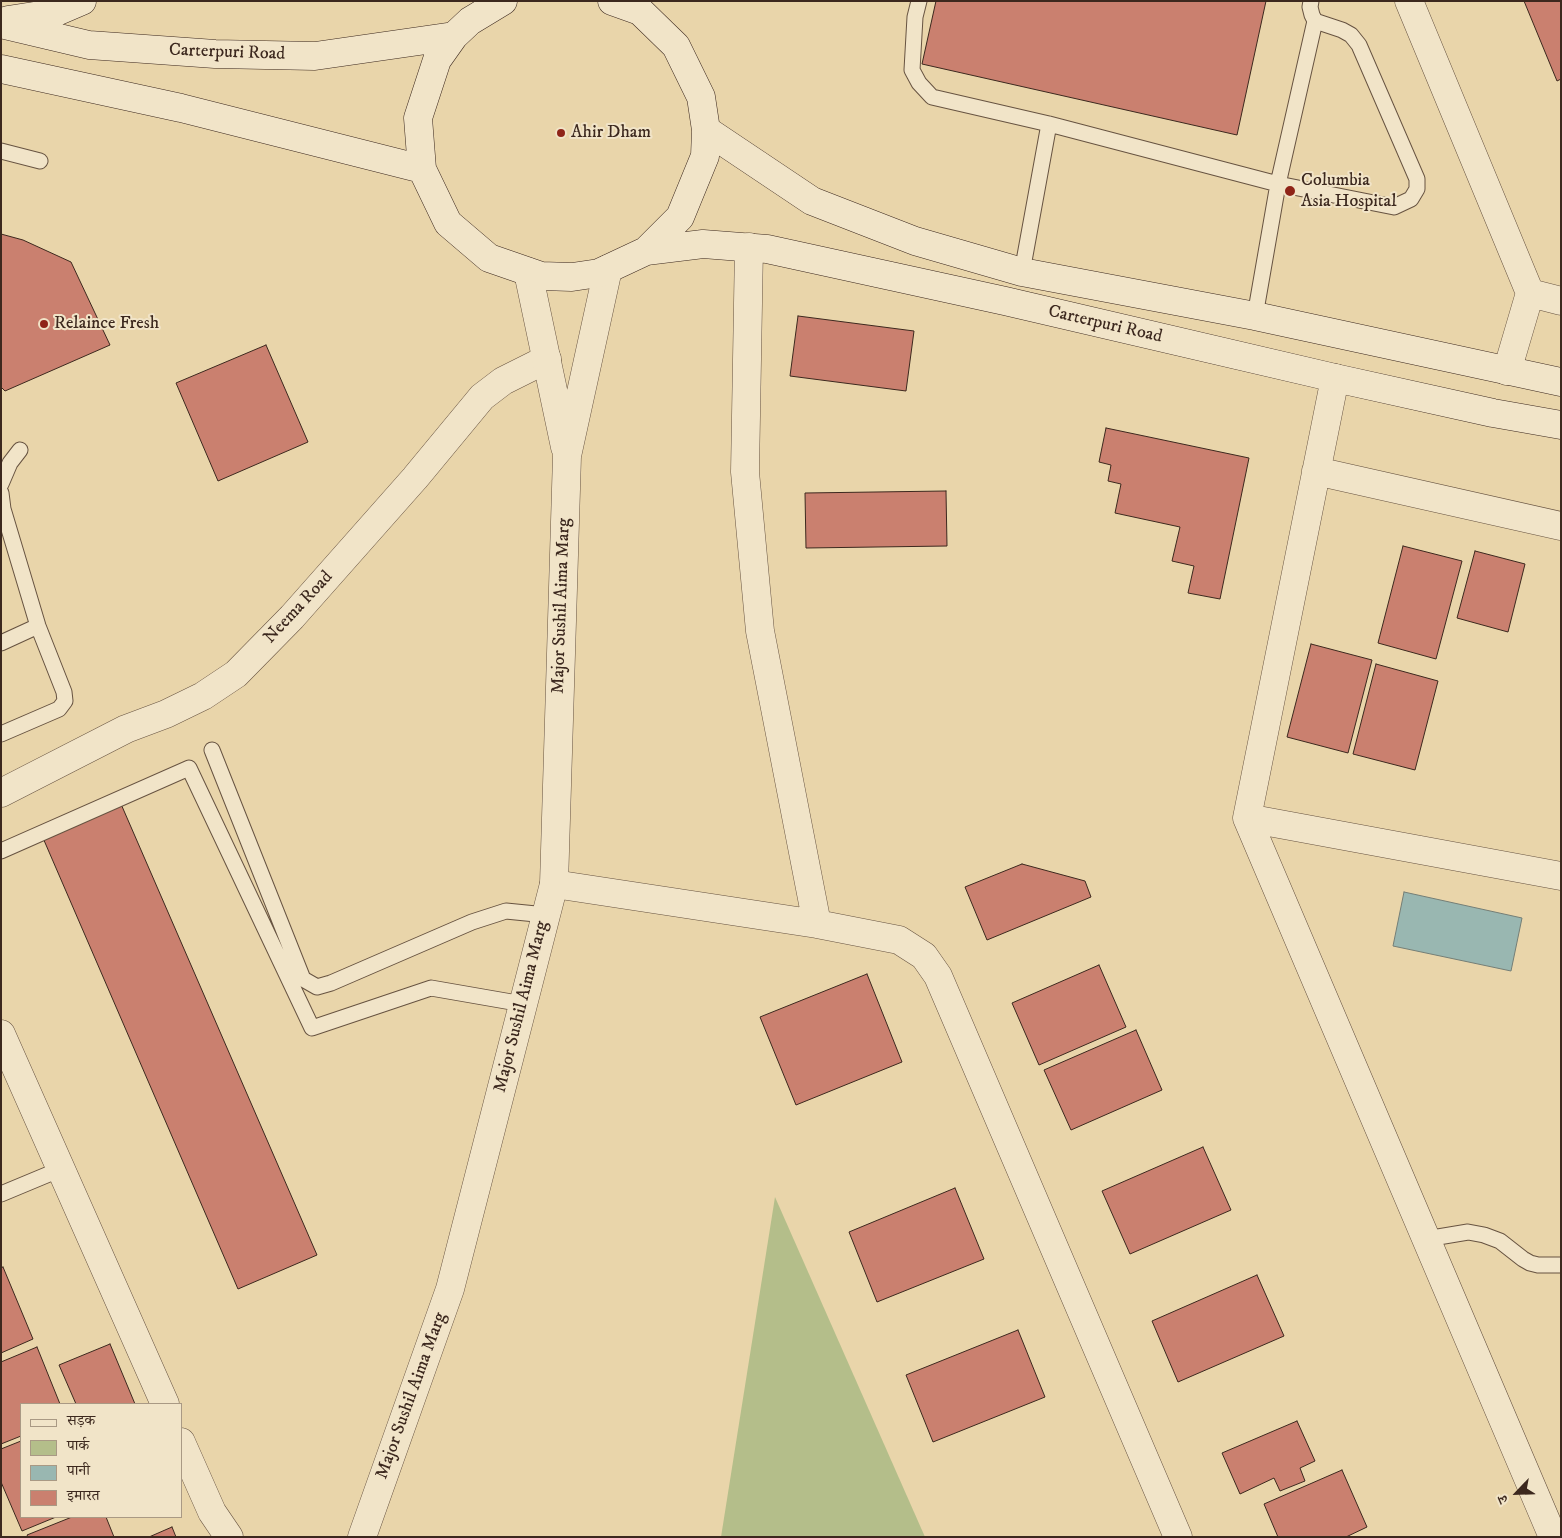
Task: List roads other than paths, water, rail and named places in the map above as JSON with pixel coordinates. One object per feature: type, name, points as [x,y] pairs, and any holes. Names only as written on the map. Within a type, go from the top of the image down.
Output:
[{"type":"street","points":[[1,23],[48,7],[82,1]]},
{"type":"street","points":[[503,1],[470,21],[454,36],[437,60],[418,118],[422,169],[448,223],[489,258],[541,276],[572,277],[599,273],[646,251],[680,217],[704,156],[706,130],[701,97],[676,46],[638,6],[612,1]]},
{"type":"street","points":[[1409,1],[1530,293],[1507,370]]},
{"type":"street","name":"Carterpuri Road","points":[[1,23],[89,45],[215,54],[316,56],[454,36]]},
{"type":"street","points":[[1,69],[182,108],[422,169]]},
{"type":"street","name":"Carterpuri Road","points":[[706,130],[812,201],[915,241],[1022,272],[1254,316],[1561,382]]},
{"type":"street","name":"Carterpuri Road","points":[[646,251],[703,244],[767,249],[1335,378],[1561,426]]},
{"type":"street","points":[[750,247],[745,472],[760,631],[817,924]]},
{"type":"street","name":"Major Sushil Aima Marg","points":[[362,1537],[450,1289],[554,884],[567,456],[608,269]]},
{"type":"street","name":"Major Sushil Aima Marg","points":[[528,272],[567,456]]},
{"type":"street","points":[[1530,293],[1561,301]]},
{"type":"street","name":"Neema Road","points":[[1,793],[126,729],[166,714],[203,696],[236,674],[298,610],[415,478],[482,397],[503,381],[547,359]]},
{"type":"street","points":[[1335,378],[1247,818],[1426,1239],[1553,1522]]},
{"type":"street","points":[[1316,471],[1561,526]]},
{"type":"street","points":[[1247,818],[1561,876]]},
{"type":"street","points":[[554,884],[817,924],[898,940],[924,956],[938,976],[1178,1537]]},
{"type":"street","points":[[1,1034],[165,1403]]},
{"type":"street","points":[[182,1444],[212,1512],[229,1537]]},
{"type":"lane","points":[[919,1],[915,17],[912,70],[924,89],[932,96],[1049,124],[1278,184],[1394,207],[1410,198],[1417,189],[1417,179],[1359,45],[1351,35],[1315,20],[1312,15],[1312,1]]},
{"type":"lane","points":[[1254,316],[1278,184],[1315,20]]},
{"type":"lane","points":[[1022,272],[1049,124]]},
{"type":"lane","points":[[1,151],[40,161]]},
{"type":"lane","points":[[1,484],[10,463],[20,450]]},
{"type":"lane","points":[[1,493],[3,509],[38,626],[64,692],[65,701],[59,709],[1,734]]},
{"type":"lane","points":[[1,643],[38,626]]},
{"type":"lane","points":[[212,750],[304,979],[317,987],[472,922],[506,911],[546,914]]},
{"type":"lane","points":[[1,852],[189,768],[312,1028],[431,988],[523,1004]]},
{"type":"lane","points":[[1,1194],[61,1169]]},
{"type":"lane","points":[[1426,1239],[1468,1232],[1484,1235],[1500,1241],[1530,1263],[1560,1266]]},
{"type":"water","points":[[1404,892],[1522,918],[1511,971],[1393,946]]},
{"type":"place","name":"Ahir Dham","points":[[561,133]]},
{"type":"place","name":"Columbia Asia Hospital","points":[[1290,191]]},
{"type":"place","name":"Relaince Fresh","points":[[44,324]]}]
